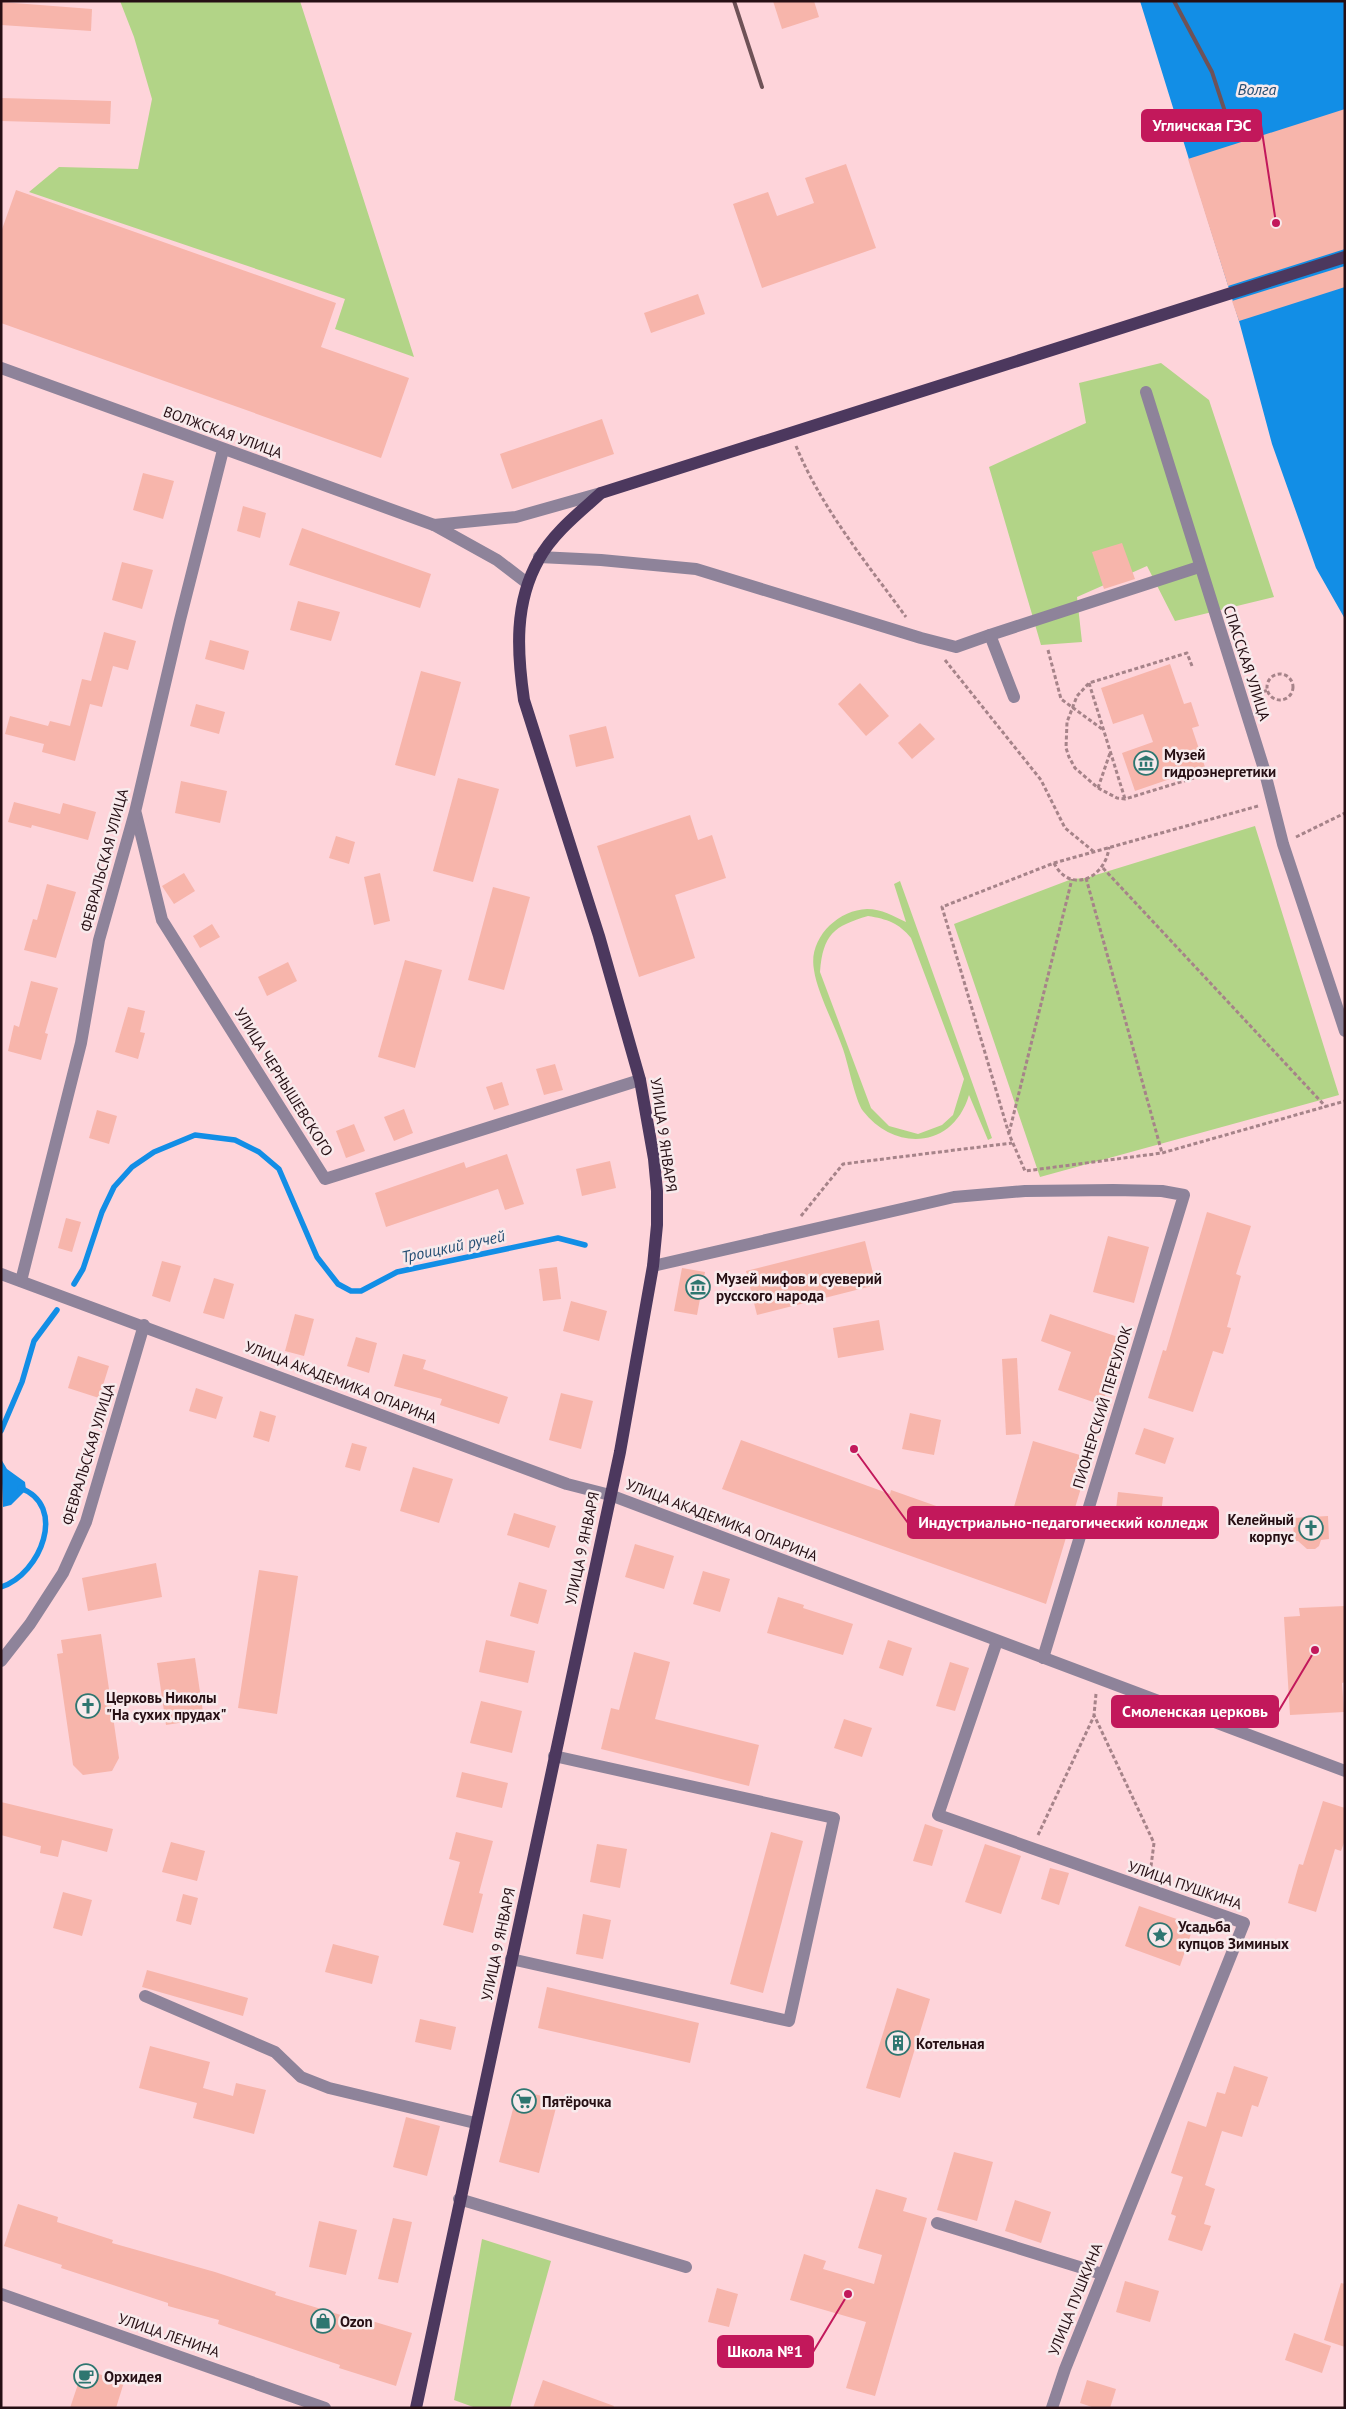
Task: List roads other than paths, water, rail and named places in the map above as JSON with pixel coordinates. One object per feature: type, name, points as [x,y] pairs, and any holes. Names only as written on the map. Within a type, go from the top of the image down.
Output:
[{"type":"main road","points":[[601,493],[1345,257]]},
{"type":"main road","name":"УЛИЦА 9 ЯНВАРЯ","points":[[416,2408],[610,1495],[653,1266],[657,1225],[658,1192],[640,1080],[599,936],[524,700],[518,662],[520,617],[527,582],[540,557],[566,526],[601,493]]},
{"type":"street","name":"ВОЛЖСКАЯ УЛИЦА","points":[[1,368],[434,525],[497,560],[527,582]]},
{"type":"street","name":"СПАССКАЯ УЛИЦА","points":[[1146,392],[1273,802],[1283,844],[1345,1031]]},
{"type":"street","name":"ФЕВРАЛЬСКАЯ УЛИЦА","points":[[21,1281],[82,1043],[99,940],[135,812],[180,620],[223,450]]},
{"type":"street","points":[[434,525],[516,517],[601,493]]},
{"type":"street","points":[[540,557],[601,560],[696,569],[956,647],[1199,567]]},
{"type":"street","points":[[990,635],[1014,697]]},
{"type":"street","name":"УЛИЦА ЧЕРНЫШЕВСКОГО","points":[[135,812],[162,920],[326,1179],[640,1080]]},
{"type":"street","name":"ПИОНЕРСКИЙ ПЕРЕУЛОК","points":[[653,1266],[954,1197],[1025,1191],[1113,1190],[1162,1191],[1184,1195],[1043,1658]]},
{"type":"street","name":"УЛИЦА АКАДЕМИКА ОПАРИНА","points":[[1,1274],[144,1325],[567,1484],[610,1495],[1345,1771]]},
{"type":"street","name":"ФЕВРАЛЬСКАЯ УЛИЦА","points":[[1,1661],[30,1624],[63,1574],[86,1522],[144,1325]]},
{"type":"street","name":"УЛИЦА ПУШКИНА","points":[[997,1641],[938,1815],[1244,1923],[1102,2274],[1052,2408]]},
{"type":"street","points":[[511,1959],[789,2021],[834,1818],[554,1756]]},
{"type":"street","points":[[145,1996],[275,2052],[301,2076],[329,2088],[476,2123]]},
{"type":"street","points":[[459,2199],[686,2267]]},
{"type":"street","points":[[937,2223],[1102,2274]]},
{"type":"street","name":"УЛИЦА ЛЕНИНА","points":[[1,2294],[325,2408]]},
{"type":"water","name":"Волга","points":[[1140,1],[1345,1],[1345,619],[1316,568],[1272,444],[1239,321]]},
{"type":"water","points":[[1,1459],[7,1469],[25,1482],[26,1490],[11,1505],[3,1507]]},
{"type":"waterway","name":"Троицкий ручей","points":[[74,1284],[83,1269],[102,1212],[114,1187],[132,1167],[154,1152],[195,1135],[235,1140],[259,1152],[279,1169],[317,1257],[338,1284],[351,1291],[361,1291],[397,1272],[558,1238],[585,1245]]},
{"type":"waterway","name":"Троицкий ручей","points":[[1,1431],[22,1382],[34,1341],[57,1310]]},
{"type":"waterway","name":"Троицкий ручей","points":[[1,1587],[15,1580],[28,1568],[44,1539],[46,1523],[43,1509],[35,1497],[20,1488]]},
{"type":"railway","points":[[734,1],[762,87]]},
{"type":"railway","points":[[1174,1],[1212,72],[1232,133]]},
{"type":"place","name":"Угличская ГЭС","points":[[1276,223]]},
{"type":"place","name":"Музей гидроэнергетики","points":[[1146,763]]},
{"type":"place","name":"Музей мифов и суеверий русского народа","points":[[698,1287]]},
{"type":"place","name":"Индустриально-педагогический колледж","points":[[854,1449]]},
{"type":"place","name":"Келейный корпус","points":[[1311,1528]]},
{"type":"place","name":"Смоленская церковь","points":[[1315,1650]]},
{"type":"place","name":"Церковь Николы \"На сухих прудах\"","points":[[88,1706]]},
{"type":"place","name":"Усадьба купцов Зиминых","points":[[1160,1935]]},
{"type":"place","name":"Котельная","points":[[898,2043]]},
{"type":"place","name":"Пятёрочка","points":[[524,2101]]},
{"type":"place","name":"Школа №1","points":[[848,2294]]},
{"type":"place","name":"Ozon","points":[[323,2321]]},
{"type":"place","name":"Орхидея","points":[[86,2376]]}]
